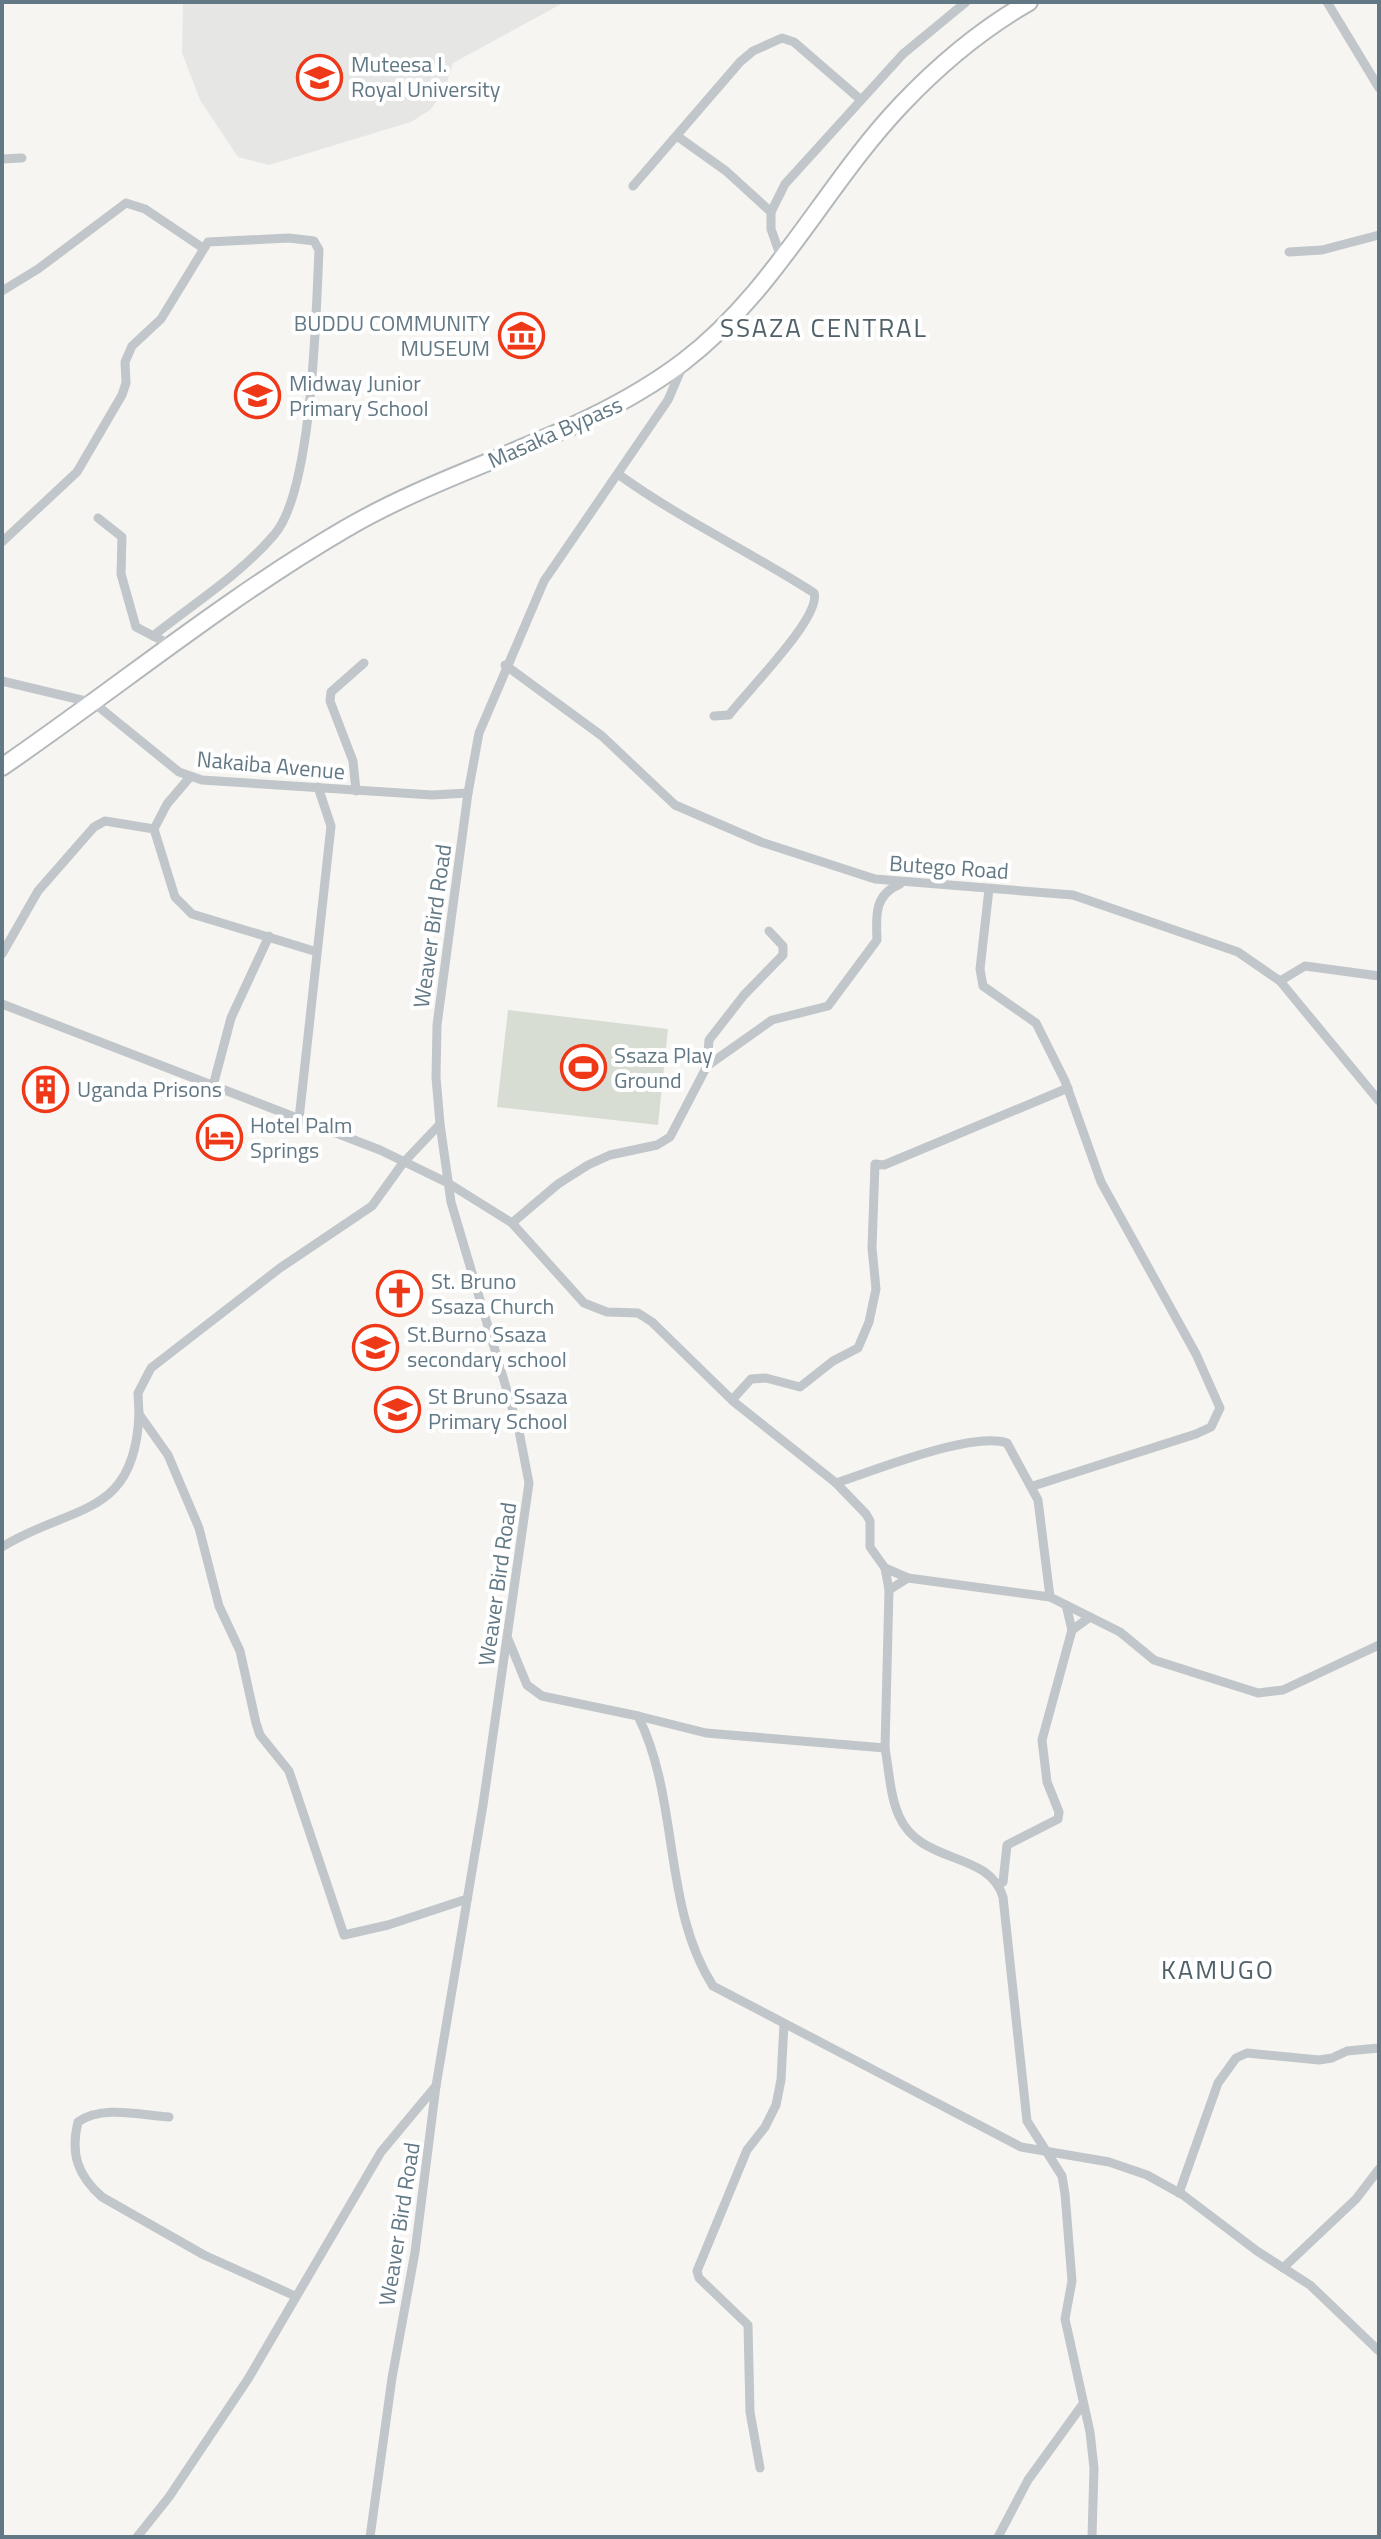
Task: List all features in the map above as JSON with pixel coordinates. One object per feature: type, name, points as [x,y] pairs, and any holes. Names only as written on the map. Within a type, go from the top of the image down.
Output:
[{"type":"highway","name":"Masaka Bypass","points":[[2,767],[94,703],[169,644],[347,528],[415,494],[593,418],[632,398],[685,360],[744,307],[901,106],[982,32],[1029,2]]},
{"type":"street","points":[[782,260],[771,229],[771,212],[785,184],[914,43],[966,2]]},
{"type":"street","points":[[1327,2],[1379,88]]},
{"type":"street","points":[[633,186],[740,62],[782,38],[794,42],[861,100]]},
{"type":"street","points":[[677,136],[726,171],[771,212]]},
{"type":"street","points":[[2,159],[22,158]]},
{"type":"street","points":[[2,291],[38,269],[126,203],[145,209],[203,248]]},
{"type":"street","points":[[1289,252],[1337,248],[1379,235]]},
{"type":"street","points":[[2,542],[77,472],[122,395],[126,383],[125,362],[132,346],[161,319],[203,248],[216,240],[309,239],[318,244],[315,340],[304,446],[285,519],[276,534],[153,636]]},
{"type":"street","name":"Weaver Bird Road","points":[[370,2537],[529,1483],[519,1431],[451,1202],[436,1077],[437,1025],[474,748],[505,665],[551,567],[668,400],[685,360]]},
{"type":"street","points":[[618,474],[667,509],[814,593],[812,610],[796,638],[776,656],[729,715],[714,716]]},
{"type":"street","points":[[98,518],[120,532],[121,574],[136,627],[169,644]]},
{"type":"street","points":[[356,791],[353,761],[330,701],[331,692],[364,663]]},
{"type":"street","name":"Butego Road","points":[[505,665],[602,736],[675,805],[761,842],[875,879],[1073,895],[1238,952],[1280,981],[1379,1101]]},
{"type":"street","name":"Nakaiba Avenue","points":[[2,681],[94,703],[179,772],[190,777],[356,791],[432,795],[468,793]]},
{"type":"street","points":[[190,777],[167,804],[154,829],[175,897],[192,914],[314,951]]},
{"type":"street","points":[[299,1119],[314,951],[331,826],[318,787]]},
{"type":"street","points":[[2,954],[38,891],[94,827],[105,821],[154,829]]},
{"type":"street","points":[[707,1066],[772,1020],[828,1006],[836,999],[846,978],[877,940],[876,908],[887,889],[903,882]]},
{"type":"street","points":[[989,889],[980,969],[983,986],[1036,1023],[1068,1088],[1101,1182],[1196,1354],[1220,1408],[1211,1427],[1196,1434],[1033,1486]]},
{"type":"street","points":[[512,1223],[558,1184],[588,1165],[610,1155],[665,1142],[678,1126],[707,1066],[709,1040],[744,995],[783,955],[783,946],[769,931]]},
{"type":"street","points":[[213,1086],[231,1018],[269,936]]},
{"type":"street","points":[[1280,981],[1305,966],[1379,976]]},
{"type":"street","points":[[2,1004],[380,1150],[448,1183],[512,1223],[584,1303],[607,1312],[638,1313],[732,1400],[836,1483],[866,1514],[870,1526],[870,1547],[885,1568],[889,1590],[885,1748],[897,1810],[913,1837],[929,1849],[986,1871],[999,1884],[1018,2015],[1027,2121],[1062,2176],[1065,2194],[1072,2281],[1065,2319],[1090,2432],[1094,2468],[1092,2537]]},
{"type":"street","points":[[732,1400],[751,1379],[766,1378],[800,1387],[833,1361],[858,1348],[876,1289],[872,1248],[875,1164],[884,1165],[1068,1088]]},
{"type":"street","points":[[2,1547],[90,1508],[110,1495],[133,1459],[138,1443],[138,1393],[151,1368],[280,1268],[372,1206],[403,1163],[440,1124]]},
{"type":"street","points":[[139,1414],[168,1455],[199,1528],[209,1577],[240,1651],[260,1735],[289,1771],[344,1935],[388,1925],[467,1899]]},
{"type":"street","points":[[836,1483],[907,1459],[993,1440],[1007,1443],[1033,1486],[1050,1597]]},
{"type":"street","points":[[885,1568],[908,1578],[1050,1597],[1120,1632],[1154,1660],[1258,1693],[1283,1690],[1379,1645]]},
{"type":"street","points":[[889,1590],[908,1578]]},
{"type":"street","points":[[999,1884],[1003,1882],[1002,1861],[1007,1845],[1058,1819],[1041,1749],[1072,1630],[1066,1605]]},
{"type":"street","points":[[1072,1630],[1090,1617]]},
{"type":"street","points":[[507,1635],[527,1685],[542,1696],[706,1733],[885,1748]]},
{"type":"street","points":[[638,1716],[660,1769],[687,1920],[700,1967],[713,1986],[727,1997],[1021,2147],[1109,2162],[1147,2175],[1179,2193],[1310,2285],[1375,2339],[1379,2351]]},
{"type":"street","points":[[760,2468],[750,2412],[748,2325],[699,2278],[697,2271],[747,2150],[765,2127],[776,2105],[781,2080],[784,2024]]},
{"type":"street","points":[[1179,2193],[1218,2083],[1236,2058],[1247,2053],[1319,2060],[1347,2051],[1379,2048]]},
{"type":"street","points":[[137,2537],[169,2497],[248,2379],[381,2152],[436,2086]]},
{"type":"street","points":[[169,2117],[103,2113],[88,2115],[78,2122],[74,2154],[88,2184],[102,2197],[204,2255],[295,2296]]},
{"type":"street","points":[[1283,2268],[1356,2199],[1379,2169]]},
{"type":"street","points":[[998,2537],[1028,2480],[1083,2404]]},
{"type":"shaded area","name":"Muteesa I. Royal University","points":[[183,2],[565,2],[453,63],[444,92],[430,110],[411,122],[269,165],[238,157],[200,100],[182,53]]},
{"type":"shaded area","name":"Ssaza Play Ground","points":[[508,1010],[668,1029],[658,1125],[497,1107]]},
{"type":"place","name":"Muteesa I. Royal University","points":[[320,77]]},
{"type":"place","name":"BUDDU COMMUNITY MUSEUM","points":[[521,336]]},
{"type":"place","name":"Midway Junior Primary School","points":[[258,396]]},
{"type":"place","name":"Ssaza Play Ground","points":[[583,1068]]},
{"type":"place","name":"Uganda Prisons","points":[[46,1089]]},
{"type":"place","name":"Hotel Palm Springs","points":[[219,1138]]},
{"type":"place","name":"St. Bruno Ssaza Church","points":[[400,1294]]},
{"type":"place","name":"St.Burno Ssaza secondary school","points":[[376,1347]]},
{"type":"place","name":"St Bruno Ssaza Primary School","points":[[397,1409]]},
{"type":"district","name":"SSAZA CENTRAL","points":[[824,327]]},
{"type":"district","name":"KAMUGO","points":[[1218,1969]]}]
